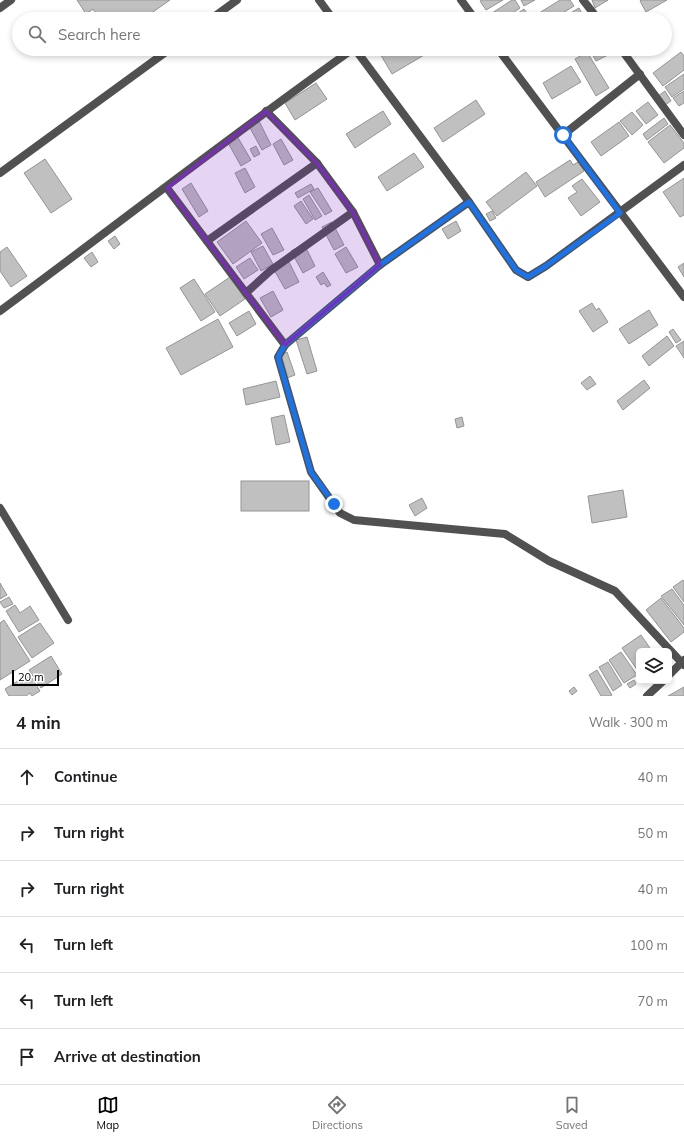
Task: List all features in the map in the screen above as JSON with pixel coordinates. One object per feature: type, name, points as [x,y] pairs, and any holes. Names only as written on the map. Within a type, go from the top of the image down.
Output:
[{"type":"street","points":[[0,8],[11,0]]},
{"type":"street","points":[[221,12],[237,0]]},
{"type":"street","points":[[319,0],[328,12]]},
{"type":"street","points":[[460,0],[469,12]]},
{"type":"street","points":[[583,0],[592,12]]},
{"type":"street","points":[[0,173],[160,56]]},
{"type":"street","points":[[0,311],[167,188],[266,111],[344,56]]},
{"type":"street","points":[[359,56],[469,202],[516,270],[528,277],[546,266],[620,213],[684,165]]},
{"type":"street","points":[[503,56],[684,297]]},
{"type":"street","points":[[626,56],[684,135]]},
{"type":"street","points":[[563,135],[640,74]]},
{"type":"street","points":[[266,111],[317,163],[353,212],[380,265]]},
{"type":"street","points":[[207,241],[317,163]]},
{"type":"street","points":[[167,188],[285,345]]},
{"type":"street","points":[[469,202],[380,265],[285,345],[278,357],[311,472],[340,513],[354,520],[505,534],[549,561],[615,591],[683,663],[672,672]]},
{"type":"street","points":[[246,293],[270,271],[353,212]]},
{"type":"street","points":[[0,508],[68,620]]},
{"type":"street","points":[[647,696],[660,684]]},
{"type":"highlighted area","points":[[266,111],[317,163],[353,212],[380,265],[285,345],[167,188]]},
{"type":"building","points":[[77,0],[170,0],[153,12],[95,12],[93,9],[89,12],[85,12]]},
{"type":"building","points":[[503,0],[486,10],[480,1]]},
{"type":"building","points":[[512,0],[515,0],[520,8],[514,12],[494,12]]},
{"type":"building","points":[[521,0],[535,0],[524,6]]},
{"type":"building","points":[[560,0],[570,0],[574,6],[564,12],[541,12]]},
{"type":"building","points":[[592,0],[608,0],[595,8]]},
{"type":"building","points":[[667,0],[646,12],[640,1]]},
{"type":"building","points":[[579,8],[581,12],[572,12]]},
{"type":"building","points":[[681,52],[684,56],[684,70],[663,86],[653,73]]},
{"type":"building","points":[[381,56],[423,56],[392,74]]},
{"type":"building","points":[[580,56],[589,56],[609,88],[596,96],[575,59]]},
{"type":"building","points":[[593,56],[606,56],[596,61]]},
{"type":"building","points":[[571,66],[581,82],[552,99],[543,83]]},
{"type":"building","points":[[684,74],[684,89],[672,97],[665,87]]},
{"type":"building","points":[[316,83],[327,99],[295,120],[285,103]]},
{"type":"building","points":[[665,91],[671,101],[665,105],[658,96]]},
{"type":"building","points":[[684,91],[684,103],[679,106],[673,98]]},
{"type":"building","points":[[476,100],[485,114],[443,142],[434,128]]},
{"type":"building","points":[[648,102],[658,115],[646,124],[636,111]]},
{"type":"building","points":[[383,111],[391,124],[355,148],[346,134]]},
{"type":"building","points":[[632,112],[643,125],[632,135],[620,121]]},
{"type":"building","points":[[664,118],[668,124],[647,140],[643,134]]},
{"type":"building","points":[[259,121],[271,145],[262,150],[249,126]]},
{"type":"building","points":[[619,122],[629,136],[601,156],[591,142]]},
{"type":"building","points":[[670,125],[684,143],[684,148],[664,163],[648,142]]},
{"type":"building","points":[[237,136],[251,160],[241,166],[227,141]]},
{"type":"building","points":[[281,139],[293,160],[284,165],[273,144]]},
{"type":"building","points":[[256,146],[260,154],[254,157],[250,149]]},
{"type":"building","points":[[414,153],[424,167],[387,191],[378,177]]},
{"type":"building","points":[[45,159],[72,199],[51,213],[24,173]]},
{"type":"building","points":[[570,160],[573,165],[578,162],[584,171],[545,197],[536,182]]},
{"type":"building","points":[[245,168],[255,187],[245,193],[235,173]]},
{"type":"building","points":[[526,172],[537,186],[497,216],[486,202]]},
{"type":"building","points":[[684,178],[684,215],[680,217],[663,192]]},
{"type":"building","points":[[582,179],[600,202],[581,216],[568,198],[577,192],[572,186]]},
{"type":"building","points":[[191,183],[208,211],[199,217],[182,189]]},
{"type":"building","points":[[311,184],[314,189],[298,198],[295,193]]},
{"type":"building","points":[[318,188],[332,211],[325,215],[310,192]]},
{"type":"building","points":[[309,195],[322,216],[315,220],[303,199]]},
{"type":"building","points":[[301,201],[313,219],[306,224],[294,206]]},
{"type":"building","points":[[492,211],[496,218],[490,221],[486,214]]},
{"type":"building","points":[[246,221],[262,243],[233,264],[217,242]]},
{"type":"building","points":[[456,221],[461,231],[448,239],[442,229]]},
{"type":"building","points":[[332,222],[344,245],[334,250],[322,227]]},
{"type":"building","points":[[272,228],[284,250],[273,255],[261,234]]},
{"type":"building","points":[[115,236],[120,244],[114,249],[108,241]]},
{"type":"building","points":[[304,244],[315,266],[303,273],[291,251]]},
{"type":"building","points":[[263,246],[273,264],[261,271],[251,252]]},
{"type":"building","points":[[7,247],[27,276],[11,287],[0,271],[0,252]]},
{"type":"building","points":[[346,247],[358,267],[346,273],[335,254]]},
{"type":"building","points":[[92,252],[98,262],[91,267],[84,258]]},
{"type":"building","points":[[250,258],[258,270],[244,279],[236,267]]},
{"type":"building","points":[[288,260],[299,282],[285,289],[273,268]]},
{"type":"building","points":[[684,263],[684,277],[678,267]]},
{"type":"building","points":[[323,272],[331,285],[327,287],[324,283],[321,285],[316,277]]},
{"type":"building","points":[[230,277],[245,299],[220,316],[205,294]]},
{"type":"building","points":[[194,279],[215,312],[201,321],[180,288]]},
{"type":"building","points":[[273,291],[283,310],[271,317],[260,298]]},
{"type":"building","points":[[592,303],[596,310],[599,308],[608,322],[593,332],[579,311]]},
{"type":"building","points":[[649,310],[658,325],[629,344],[619,329]]},
{"type":"building","points":[[249,311],[256,324],[237,336],[229,323]]},
{"type":"building","points":[[218,319],[233,347],[181,375],[166,348]]},
{"type":"building","points":[[673,329],[681,340],[676,343],[669,332]]},
{"type":"building","points":[[667,336],[674,346],[649,366],[642,356]]},
{"type":"building","points":[[307,337],[317,371],[307,374],[296,340]]},
{"type":"building","points":[[684,341],[684,358],[676,346]]},
{"type":"building","points":[[287,352],[295,375],[287,378],[279,355]]},
{"type":"building","points":[[590,376],[596,384],[587,390],[581,383]]},
{"type":"building","points":[[644,380],[650,388],[623,410],[617,401]]},
{"type":"building","points":[[276,381],[280,397],[246,405],[243,389]]},
{"type":"building","points":[[284,415],[290,442],[276,445],[271,418]]},
{"type":"building","points":[[462,417],[464,426],[457,428],[455,419]]},
{"type":"building","points":[[241,481],[309,481],[309,511],[241,511]]},
{"type":"building","points":[[623,490],[627,517],[592,523],[588,496]]},
{"type":"building","points":[[422,498],[427,508],[415,516],[409,505]]},
{"type":"building","points":[[683,580],[684,582],[684,602],[673,587]]},
{"type":"building","points":[[0,583],[7,595],[0,599]]},
{"type":"building","points":[[672,589],[684,605],[684,625],[661,596]]},
{"type":"building","points":[[9,597],[13,604],[4,608],[0,602]]},
{"type":"building","points":[[661,598],[684,628],[684,632],[671,642],[646,610]]},
{"type":"building","points":[[15,605],[20,613],[30,606],[39,620],[19,632],[6,611]]},
{"type":"building","points":[[4,620],[30,661],[0,680],[0,623]]},
{"type":"building","points":[[40,623],[54,643],[32,658],[18,637]]},
{"type":"building","points":[[641,635],[650,648],[636,648],[636,668],[622,648]]},
{"type":"building","points":[[621,652],[636,676],[624,683],[609,660]]},
{"type":"building","points":[[51,656],[62,674],[41,688],[29,670]]},
{"type":"building","points":[[608,662],[622,685],[613,691],[599,667]]},
{"type":"building","points":[[597,670],[612,695],[601,696],[589,675]]},
{"type":"building","points":[[28,672],[40,691],[32,696],[30,693],[26,696],[9,696],[5,689],[21,679],[20,677]]},
{"type":"building","points":[[634,680],[636,684],[630,688],[627,684]]},
{"type":"building","points":[[574,687],[577,691],[572,695],[569,691]]},
{"type":"building","points":[[684,687],[684,696],[668,696]]},
{"type":"route","points":[[334,504],[311,472],[278,357],[285,345],[380,265],[469,202],[516,270],[528,277],[546,266],[620,213],[563,135]]}]
